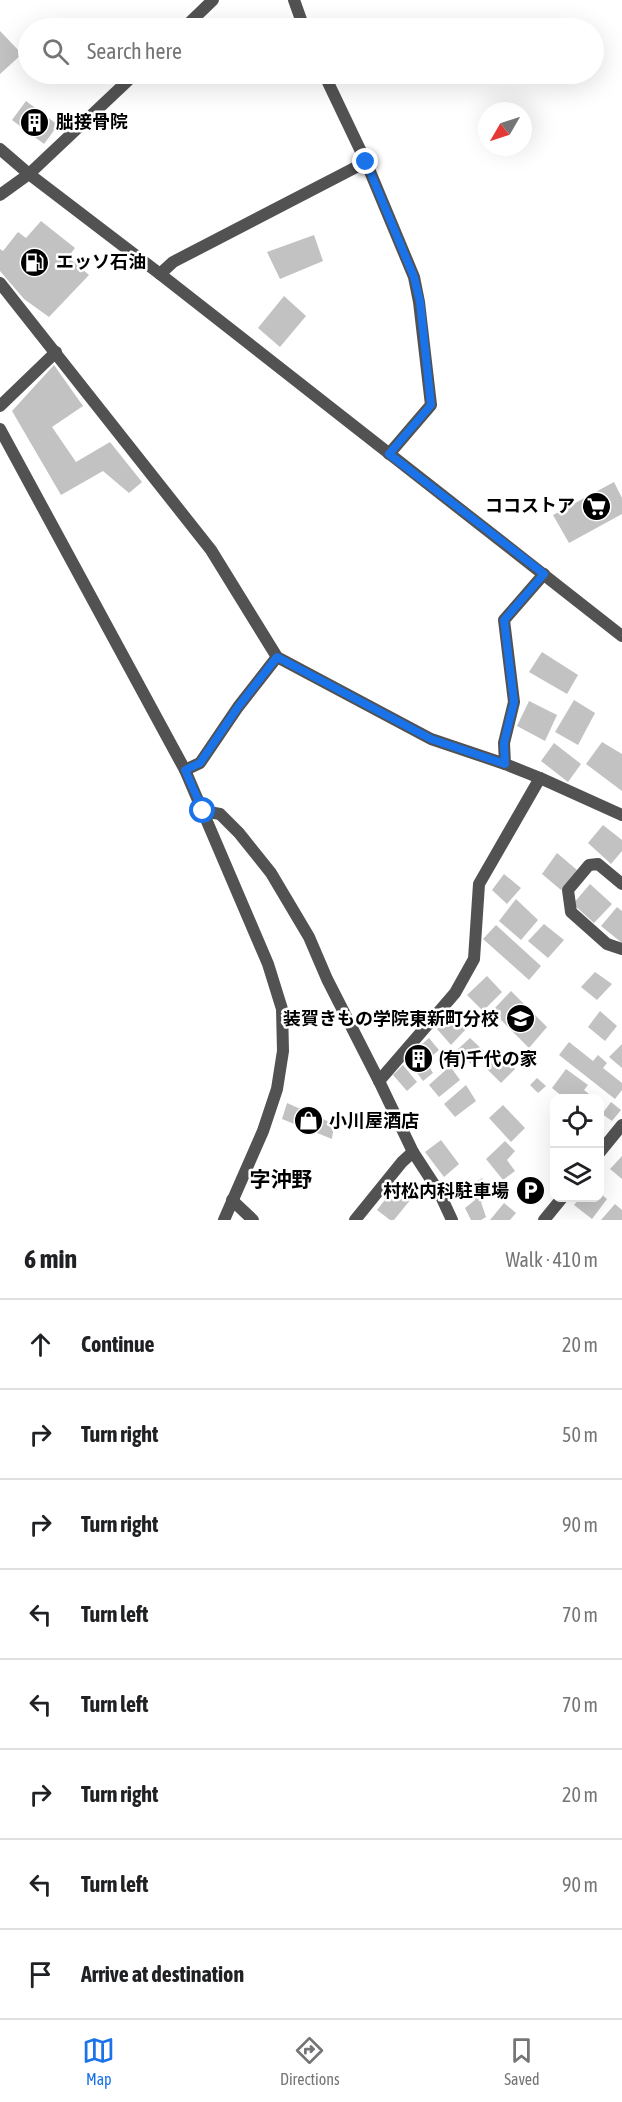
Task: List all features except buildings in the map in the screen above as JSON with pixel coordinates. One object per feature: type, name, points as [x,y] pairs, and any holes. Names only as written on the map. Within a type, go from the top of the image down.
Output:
[{"type":"street","points":[[194,18],[213,0]]},
{"type":"street","points":[[294,0],[300,18]]},
{"type":"street","points":[[0,195],[29,174],[124,84]]},
{"type":"street","points":[[329,84],[366,162],[414,277],[420,302],[431,405],[389,454]]},
{"type":"street","points":[[0,149],[29,174],[622,636]]},
{"type":"street","points":[[160,274],[173,262],[366,162]]},
{"type":"street","points":[[0,284],[211,550],[277,657],[431,739],[505,764],[622,815]]},
{"type":"street","points":[[0,406],[56,352]]},
{"type":"street","points":[[0,429],[185,770],[268,964],[282,1009],[283,1051],[277,1089],[263,1131],[224,1220]]},
{"type":"street","points":[[505,764],[504,743],[514,702],[504,620],[544,574]]},
{"type":"street","points":[[185,770],[200,763],[238,707],[277,657]]},
{"type":"street","points":[[379,1081],[455,993],[474,959],[479,884],[540,778]]},
{"type":"street","points":[[203,811],[220,814],[239,833],[271,873],[309,937],[327,979],[413,1152],[439,1192],[452,1220]]},
{"type":"street","points":[[622,884],[598,864],[589,865],[568,890],[571,912],[607,944],[622,949]]},
{"type":"street","points":[[603,1148],[622,1125]]},
{"type":"street","points":[[355,1220],[402,1162],[413,1152]]},
{"type":"street","points":[[232,1200],[253,1220]]},
{"type":"street","points":[[544,1220],[558,1202]]},
{"type":"place","name":"朏接骨院","points":[[35,122]]},
{"type":"place","name":"エッソ石油","points":[[35,262]]},
{"type":"place","name":"ココストア","points":[[596,506]]},
{"type":"place","name":"装賀きもの学院東新町分校","points":[[520,1019]]},
{"type":"place","name":"(有)千代の家","points":[[418,1059]]},
{"type":"place","name":"小川屋酒店","points":[[308,1121]]},
{"type":"place","name":"村松内科駐車場","points":[[530,1191]]},
{"type":"district","name":"字沖野","points":[[281,1180]]},
{"type":"route","points":[[203,811],[185,770],[200,763],[238,707],[277,657],[431,739],[505,764],[504,743],[514,702],[504,620],[544,574],[389,454],[431,405],[420,302],[414,277],[366,162]]}]
